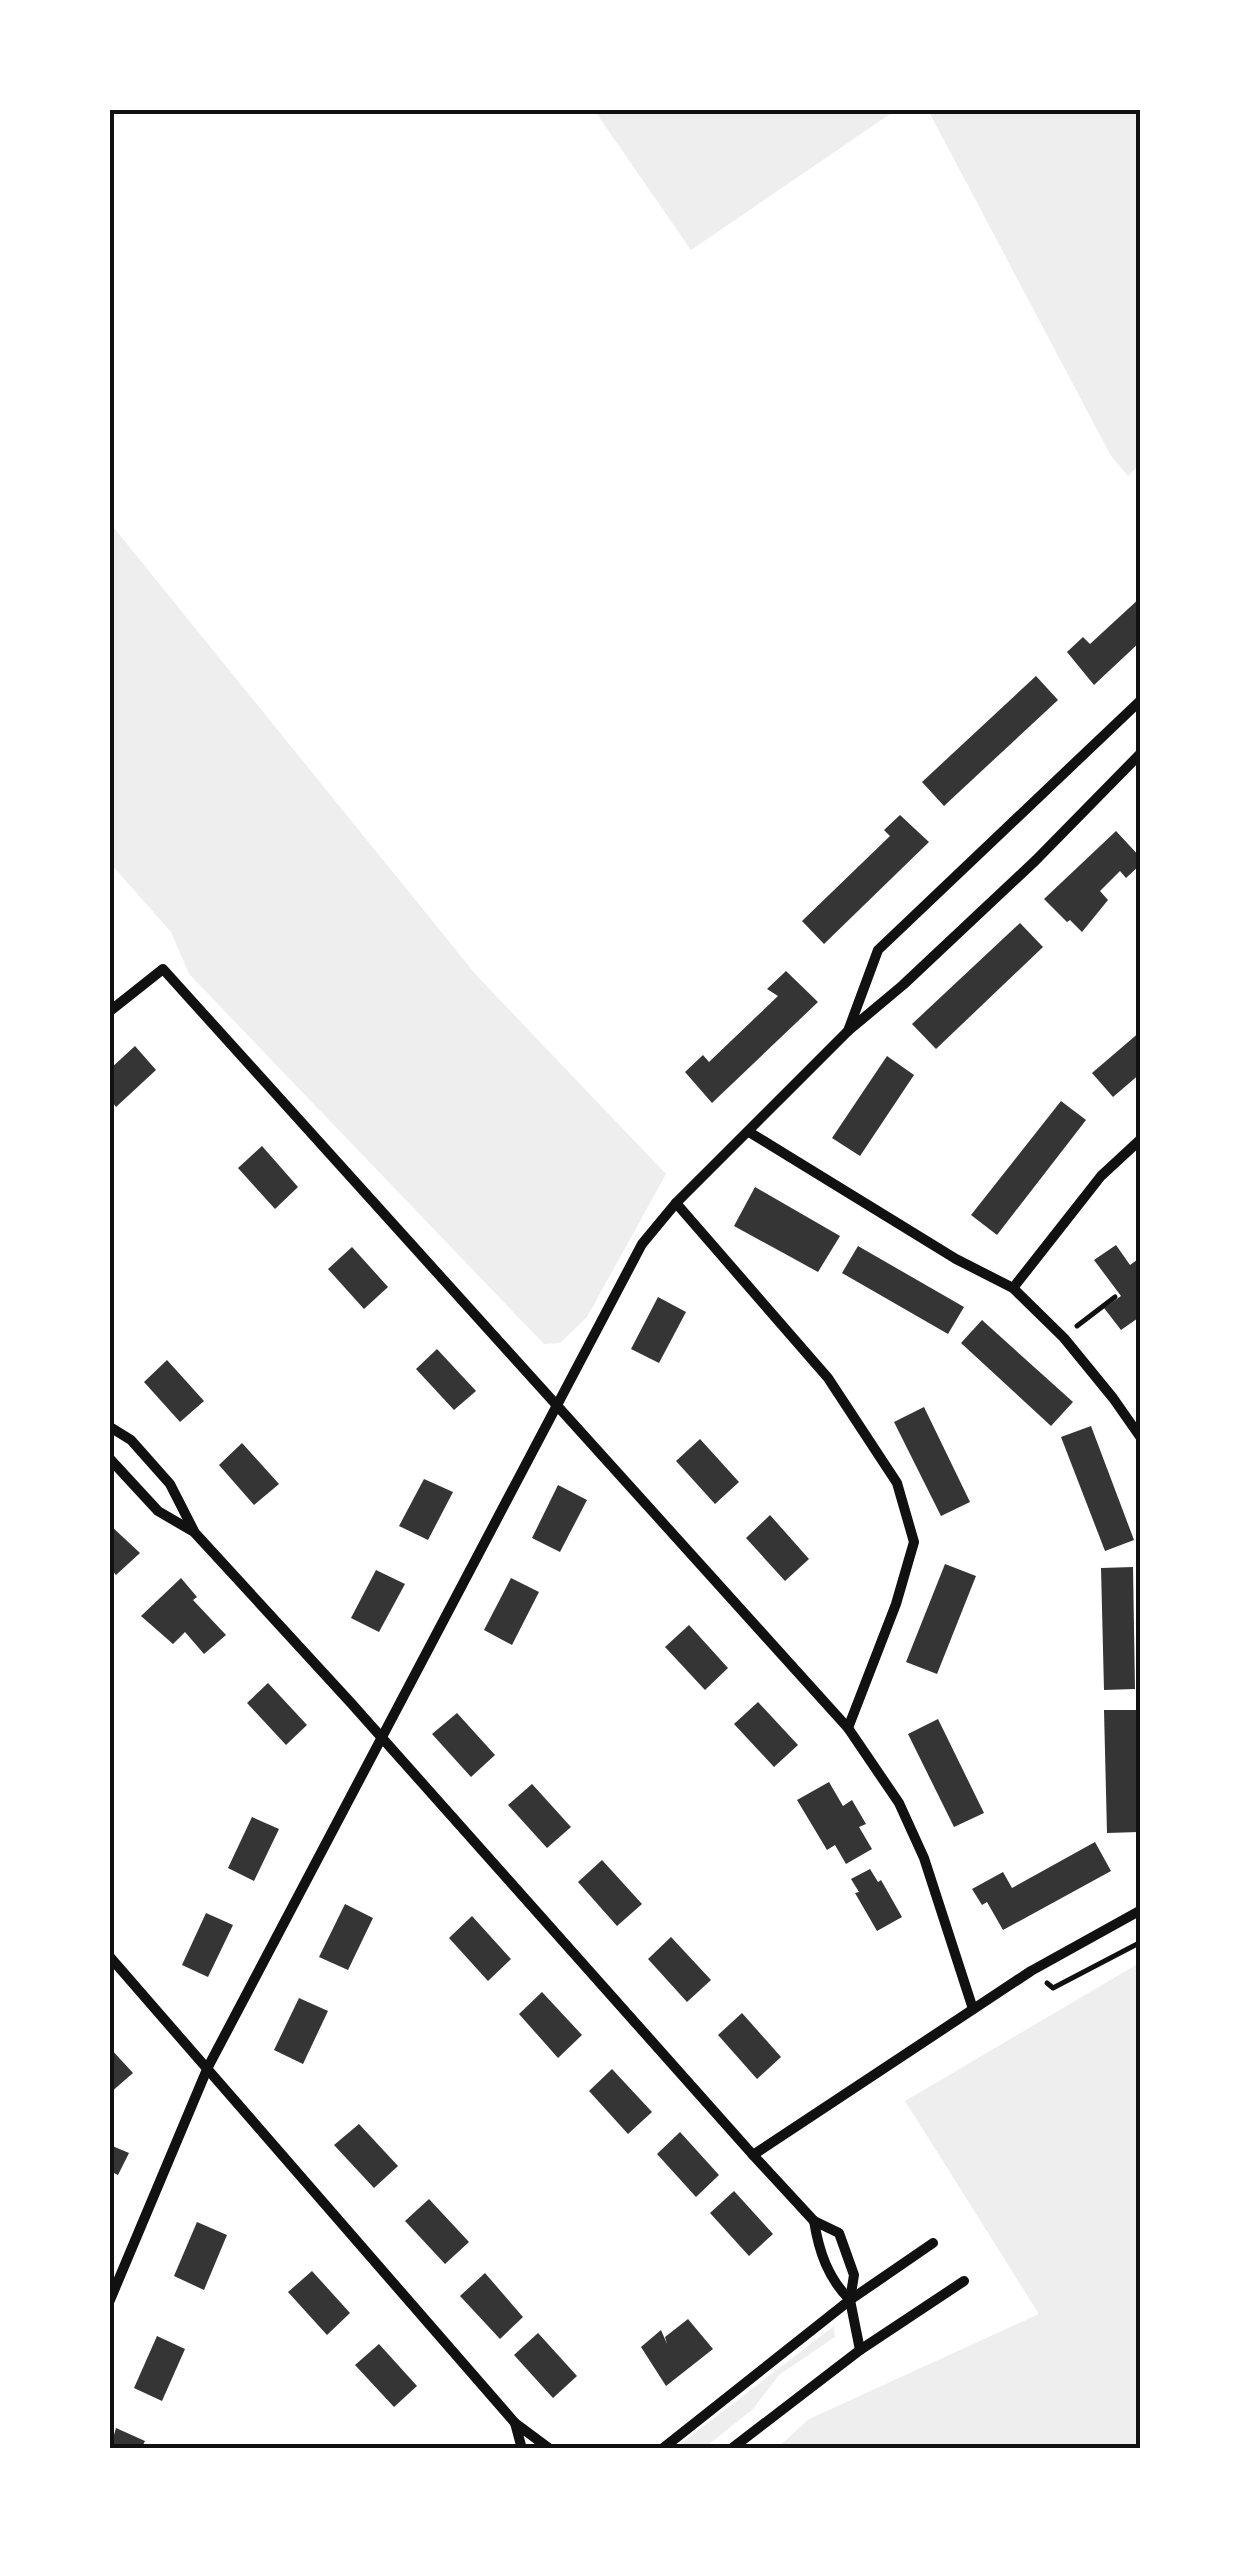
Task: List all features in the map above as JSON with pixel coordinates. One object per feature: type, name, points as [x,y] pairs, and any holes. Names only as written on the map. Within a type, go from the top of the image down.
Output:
[{"type":"street","points":[[848,1032],[878,950],[1141,700]]},
{"type":"street","points":[[110,2300],[208,2068],[642,1244],[676,1203],[848,1032],[956,935],[1141,754]]},
{"type":"street","points":[[110,1011],[163,969],[848,1728],[880,1771],[924,1858],[973,2009]]},
{"type":"street","points":[[750,1132],[956,1259],[1014,1288],[1076,1353],[1141,1438]]},
{"type":"street","points":[[1014,1288],[1101,1176],[1141,1139]]},
{"type":"street","points":[[676,1203],[828,1378],[897,1483],[914,1542],[896,1604],[848,1728]]},
{"type":"street","points":[[110,1427],[132,1440],[170,1484],[195,1533],[754,2155],[814,2221],[839,2232],[854,2274],[850,2300],[860,2350]]},
{"type":"street","points":[[110,1459],[158,1511],[195,1533]]},
{"type":"street","points":[[754,2155],[1032,1971],[1141,1910]]},
{"type":"street","points":[[110,1957],[515,2423],[550,2449]]},
{"type":"street","points":[[814,2221],[818,2246],[833,2284],[850,2300]]},
{"type":"street","points":[[662,2449],[850,2300],[932,2243]]},
{"type":"street","points":[[731,2449],[860,2350],[964,2281]]},
{"type":"street","points":[[515,2423],[522,2449]]},
{"type":"path","points":[[1080,1323],[1115,1297]]},
{"type":"path","points":[[1032,1971],[1054,1988],[1141,1942]]},
{"type":"shaded area","points":[[594,110],[896,110],[691,250]]},
{"type":"shaded area","points":[[928,110],[1141,110],[1141,463],[1128,476],[1111,456]]},
{"type":"shaded area","points":[[110,523],[477,976],[666,1174],[587,1317],[560,1343],[544,1344],[189,974],[171,932],[110,863]]},
{"type":"shaded area","points":[[1141,1962],[1141,2449],[776,2449],[809,2419],[1039,2314],[905,2101]]},
{"type":"shaded area","points":[[834,2326],[835,2337],[779,2375],[753,2409],[703,2449],[674,2449]]},
{"type":"building","points":[[1141,597],[1141,641],[1094,685],[1067,652],[1083,637],[1090,644]]},
{"type":"building","points":[[1036,676],[1058,700],[944,806],[922,782]]},
{"type":"building","points":[[900,815],[929,842],[824,944],[802,921],[890,836],[884,830]]},
{"type":"building","points":[[1116,831],[1141,858],[1141,864],[1126,878],[1120,871],[1100,891],[1108,900],[1082,932],[1044,899]]},
{"type":"building","points":[[1020,923],[1043,947],[936,1049],[912,1024]]},
{"type":"building","points":[[786,971],[818,1002],[712,1103],[685,1072],[703,1055],[709,1062],[778,996],[767,989]]},
{"type":"building","points":[[1141,1031],[1141,1073],[1113,1097],[1092,1073]]},
{"type":"building","points":[[135,1046],[156,1070],[116,1107],[110,1099],[110,1069]]},
{"type":"building","points":[[887,1056],[914,1075],[860,1156],[832,1138]]},
{"type":"building","points":[[1061,1101],[1086,1120],[997,1235],[971,1215]]},
{"type":"building","points":[[262,1146],[298,1187],[275,1209],[238,1168]]},
{"type":"building","points":[[755,1187],[840,1236],[818,1272],[734,1226]]},
{"type":"building","points":[[1116,1245],[1130,1265],[1141,1257],[1141,1316],[1121,1330],[1104,1308],[1121,1296],[1094,1260]]},
{"type":"building","points":[[858,1246],[964,1307],[948,1334],[842,1273]]},
{"type":"building","points":[[352,1247],[388,1287],[364,1309],[328,1269]]},
{"type":"building","points":[[658,1297],[686,1312],[659,1363],[631,1349]]},
{"type":"building","points":[[982,1320],[1073,1402],[1051,1426],[961,1343]]},
{"type":"building","points":[[437,1349],[476,1391],[454,1410],[416,1369]]},
{"type":"building","points":[[167,1360],[204,1401],[180,1422],[144,1382]]},
{"type":"building","points":[[924,1407],[970,1502],[941,1516],[894,1422]]},
{"type":"building","points":[[1091,1426],[1134,1540],[1105,1551],[1061,1437]]},
{"type":"building","points":[[700,1439],[739,1482],[715,1504],[676,1461]]},
{"type":"building","points":[[242,1443],[279,1484],[254,1505],[219,1465]]},
{"type":"building","points":[[424,1479],[453,1492],[428,1540],[399,1526]]},
{"type":"building","points":[[558,1485],[587,1500],[560,1552],[532,1538]]},
{"type":"building","points":[[770,1515],[809,1559],[785,1581],[746,1538]]},
{"type":"building","points":[[110,1525],[140,1553],[116,1575],[110,1568]]},
{"type":"building","points":[[945,1564],[976,1576],[937,1674],[906,1662]]},
{"type":"building","points":[[1133,1567],[1135,1689],[1104,1690],[1101,1568]]},
{"type":"building","points":[[376,1570],[405,1584],[379,1632],[351,1618]]},
{"type":"building","points":[[181,1578],[197,1597],[193,1600],[226,1635],[204,1654],[185,1632],[173,1644],[141,1616]]},
{"type":"building","points":[[511,1578],[539,1592],[512,1645],[484,1630]]},
{"type":"building","points":[[689,1625],[728,1668],[705,1690],[665,1647]]},
{"type":"building","points":[[268,1683],[307,1725],[286,1745],[247,1703]]},
{"type":"building","points":[[758,1702],[798,1745],[774,1767],[734,1724]]},
{"type":"building","points":[[1104,1710],[1136,1710],[1139,1832],[1107,1833]]},
{"type":"building","points":[[457,1713],[495,1755],[471,1777],[432,1734]]},
{"type":"building","points":[[938,1719],[984,1813],[954,1827],[908,1734]]},
{"type":"building","points":[[829,1782],[843,1806],[852,1800],[866,1824],[859,1827],[872,1849],[846,1864],[835,1845],[827,1850],[797,1800]]},
{"type":"building","points":[[532,1784],[571,1827],[547,1848],[508,1805]]},
{"type":"building","points":[[252,1817],[279,1829],[254,1881],[228,1868]]},
{"type":"building","points":[[1095,1842],[1111,1871],[1003,1930],[987,1902],[982,1905],[972,1889],[1003,1872],[1012,1888]]},
{"type":"building","points":[[602,1860],[642,1904],[617,1926],[578,1882]]},
{"type":"building","points":[[870,1869],[878,1882],[881,1880],[902,1917],[877,1931],[851,1879]]},
{"type":"building","points":[[345,1904],[373,1918],[348,1970],[319,1957]]},
{"type":"building","points":[[206,1913],[233,1925],[208,1977],[182,1965]]},
{"type":"building","points":[[472,1916],[511,1959],[488,1981],[449,1938]]},
{"type":"building","points":[[671,1937],[711,1980],[687,2002],[648,1959]]},
{"type":"building","points":[[542,1992],[582,2035],[558,2058],[519,2014]]},
{"type":"building","points":[[299,1998],[328,2011],[303,2064],[274,2050]]},
{"type":"building","points":[[742,2013],[781,2057],[757,2079],[718,2035]]},
{"type":"building","points":[[110,2048],[133,2073],[110,2093]]},
{"type":"building","points":[[612,2069],[652,2112],[628,2134],[589,2091]]},
{"type":"building","points":[[359,2124],[398,2166],[374,2188],[334,2145]]},
{"type":"building","points":[[680,2132],[719,2175],[696,2197],[657,2154]]},
{"type":"building","points":[[110,2145],[129,2153],[110,2182]]},
{"type":"building","points":[[734,2191],[773,2234],[749,2256],[710,2213]]},
{"type":"building","points":[[429,2199],[469,2242],[445,2264],[405,2221]]},
{"type":"building","points":[[197,2222],[227,2235],[204,2290],[174,2276]]},
{"type":"building","points":[[312,2271],[350,2313],[327,2335],[288,2292]]},
{"type":"building","points":[[485,2273],[523,2317],[500,2339],[460,2296]]},
{"type":"building","points":[[688,2319],[713,2349],[666,2386],[641,2347],[661,2330],[667,2344],[665,2337]]},
{"type":"building","points":[[538,2333],[577,2376],[553,2398],[514,2355]]},
{"type":"building","points":[[157,2336],[185,2349],[162,2401],[134,2388]]},
{"type":"building","points":[[379,2344],[417,2386],[394,2407],[355,2365]]},
{"type":"building","points":[[116,2428],[145,2441],[141,2449],[110,2449]]}]
